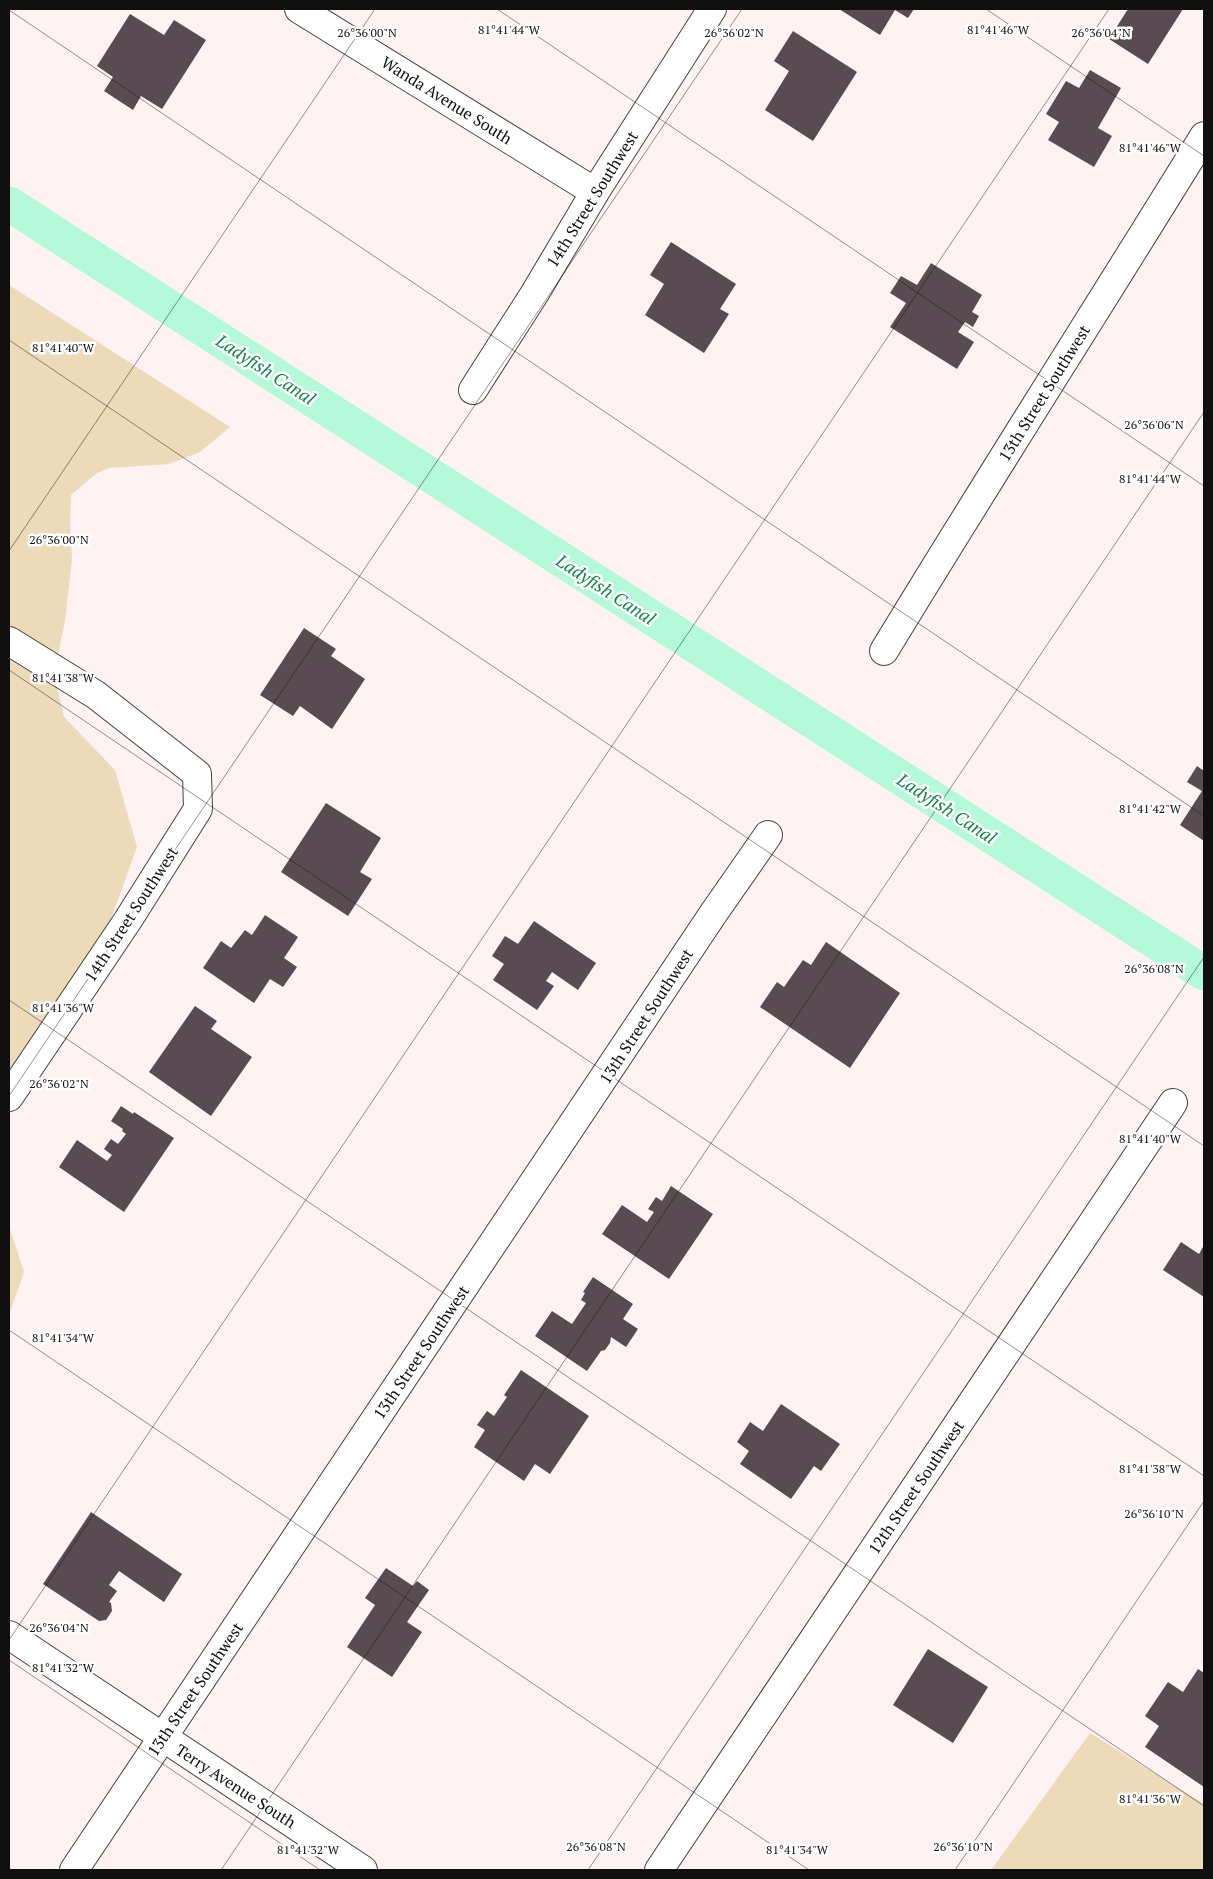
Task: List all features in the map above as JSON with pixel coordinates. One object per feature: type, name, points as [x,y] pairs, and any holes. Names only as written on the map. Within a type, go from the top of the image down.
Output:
[{"type":"street","name":"Wanda Avenue South","points":[[298,9],[595,192]]},
{"type":"street","name":"14th Street Southwest","points":[[473,390],[535,293],[595,192],[712,9]]},
{"type":"street","name":"13th Street Southwest","points":[[884,651],[1204,136]]},
{"type":"street","name":"14th Street Southwest","points":[[9,641],[96,696],[197,774],[198,809],[128,920],[9,1097]]},
{"type":"street","name":"13th Street Southwest","points":[[74,1870],[713,914],[768,835]]},
{"type":"street","name":"12th Street Southwest","points":[[659,1870],[1173,1103]]},
{"type":"street","name":"Terry Avenue South","points":[[9,1635],[363,1870]]},
{"type":"shaded area","points":[[9,285],[230,427],[200,452],[169,464],[110,468],[97,473],[71,495],[72,558],[65,621],[54,675],[64,717],[115,770],[137,847],[105,936],[36,1032],[9,1084]]},
{"type":"shaded area","points":[[9,1226],[24,1272],[9,1315]]},
{"type":"shaded area","points":[[1090,1733],[1204,1804],[1204,1870],[991,1870]]},
{"type":"building","points":[[839,9],[914,9],[908,18],[895,10],[880,35]]},
{"type":"building","points":[[1128,9],[1183,9],[1148,64],[1109,39]]},
{"type":"building","points":[[130,14],[164,35],[174,20],[206,40],[162,109],[141,96],[133,110],[104,91],[113,77],[97,66]]},
{"type":"building","points":[[793,31],[857,72],[813,141],[765,110],[789,71],[774,61]]},
{"type":"building","points":[[1090,70],[1121,88],[1098,128],[1112,136],[1094,167],[1048,140],[1059,122],[1046,114],[1066,81],[1079,88]]},
{"type":"building","points":[[671,242],[736,284],[720,309],[729,314],[704,353],[645,315],[664,284],[650,275]]},
{"type":"building","points":[[931,263],[982,295],[972,312],[979,316],[973,327],[965,322],[958,332],[974,342],[957,369],[890,327],[906,303],[890,293],[901,276],[917,285]]},
{"type":"building","points":[[304,628],[336,649],[331,656],[365,679],[332,729],[300,706],[293,716],[260,695]]},
{"type":"building","points":[[1197,766],[1204,771],[1204,841],[1180,825],[1202,791],[1187,782]]},
{"type":"building","points":[[326,803],[381,838],[360,872],[372,879],[348,916],[281,872]]},
{"type":"building","points":[[265,915],[298,937],[284,958],[297,967],[283,987],[270,979],[254,1003],[203,968],[221,941],[231,948],[245,930],[252,935]]},
{"type":"building","points":[[534,921],[596,963],[578,990],[552,972],[546,981],[554,986],[537,1010],[493,980],[504,964],[492,956],[505,936],[518,944]]},
{"type":"building","points":[[826,942],[900,993],[850,1068],[760,1007],[777,982],[784,987],[803,960],[811,965]]},
{"type":"building","points":[[195,1006],[217,1021],[211,1029],[252,1057],[211,1116],[149,1072]]},
{"type":"building","points":[[121,1106],[133,1114],[134,1112],[174,1138],[124,1212],[59,1167],[77,1140],[107,1161],[112,1155],[104,1149],[111,1139],[118,1144],[126,1134],[122,1131],[123,1129],[111,1121]]},
{"type":"building","points":[[671,1186],[713,1214],[669,1279],[602,1234],[622,1205],[647,1222],[654,1212],[648,1209],[656,1197],[662,1201]]},
{"type":"building","points":[[1181,1242],[1199,1254],[1204,1245],[1204,1297],[1163,1270]]},
{"type":"building","points":[[593,1277],[633,1304],[623,1319],[638,1329],[626,1347],[611,1337],[610,1343],[605,1350],[601,1351],[587,1371],[535,1336],[552,1311],[572,1324],[586,1303],[581,1300],[585,1293],[583,1292]]},
{"type":"building","points":[[521,1370],[589,1416],[550,1474],[535,1464],[524,1481],[474,1447],[485,1430],[477,1425],[487,1411],[494,1416],[507,1397],[504,1395]]},
{"type":"building","points":[[781,1404],[840,1444],[821,1471],[814,1466],[791,1499],[740,1464],[749,1451],[737,1442],[750,1422],[763,1431]]},
{"type":"building","points":[[91,1512],[182,1574],[164,1602],[119,1571],[109,1585],[117,1591],[109,1602],[111,1603],[112,1611],[106,1620],[99,1621],[43,1584]]},
{"type":"building","points":[[386,1568],[413,1586],[417,1581],[429,1590],[407,1622],[422,1632],[392,1677],[347,1647],[375,1605],[365,1598]]},
{"type":"building","points":[[928,1649],[988,1687],[953,1743],[893,1705]]},
{"type":"building","points":[[1198,1669],[1204,1673],[1204,1787],[1145,1747],[1159,1726],[1145,1716],[1168,1682],[1183,1692]]},
{"type":"waterway","name":"Ladyfish Canal","points":[[9,204],[1204,973]]}]
